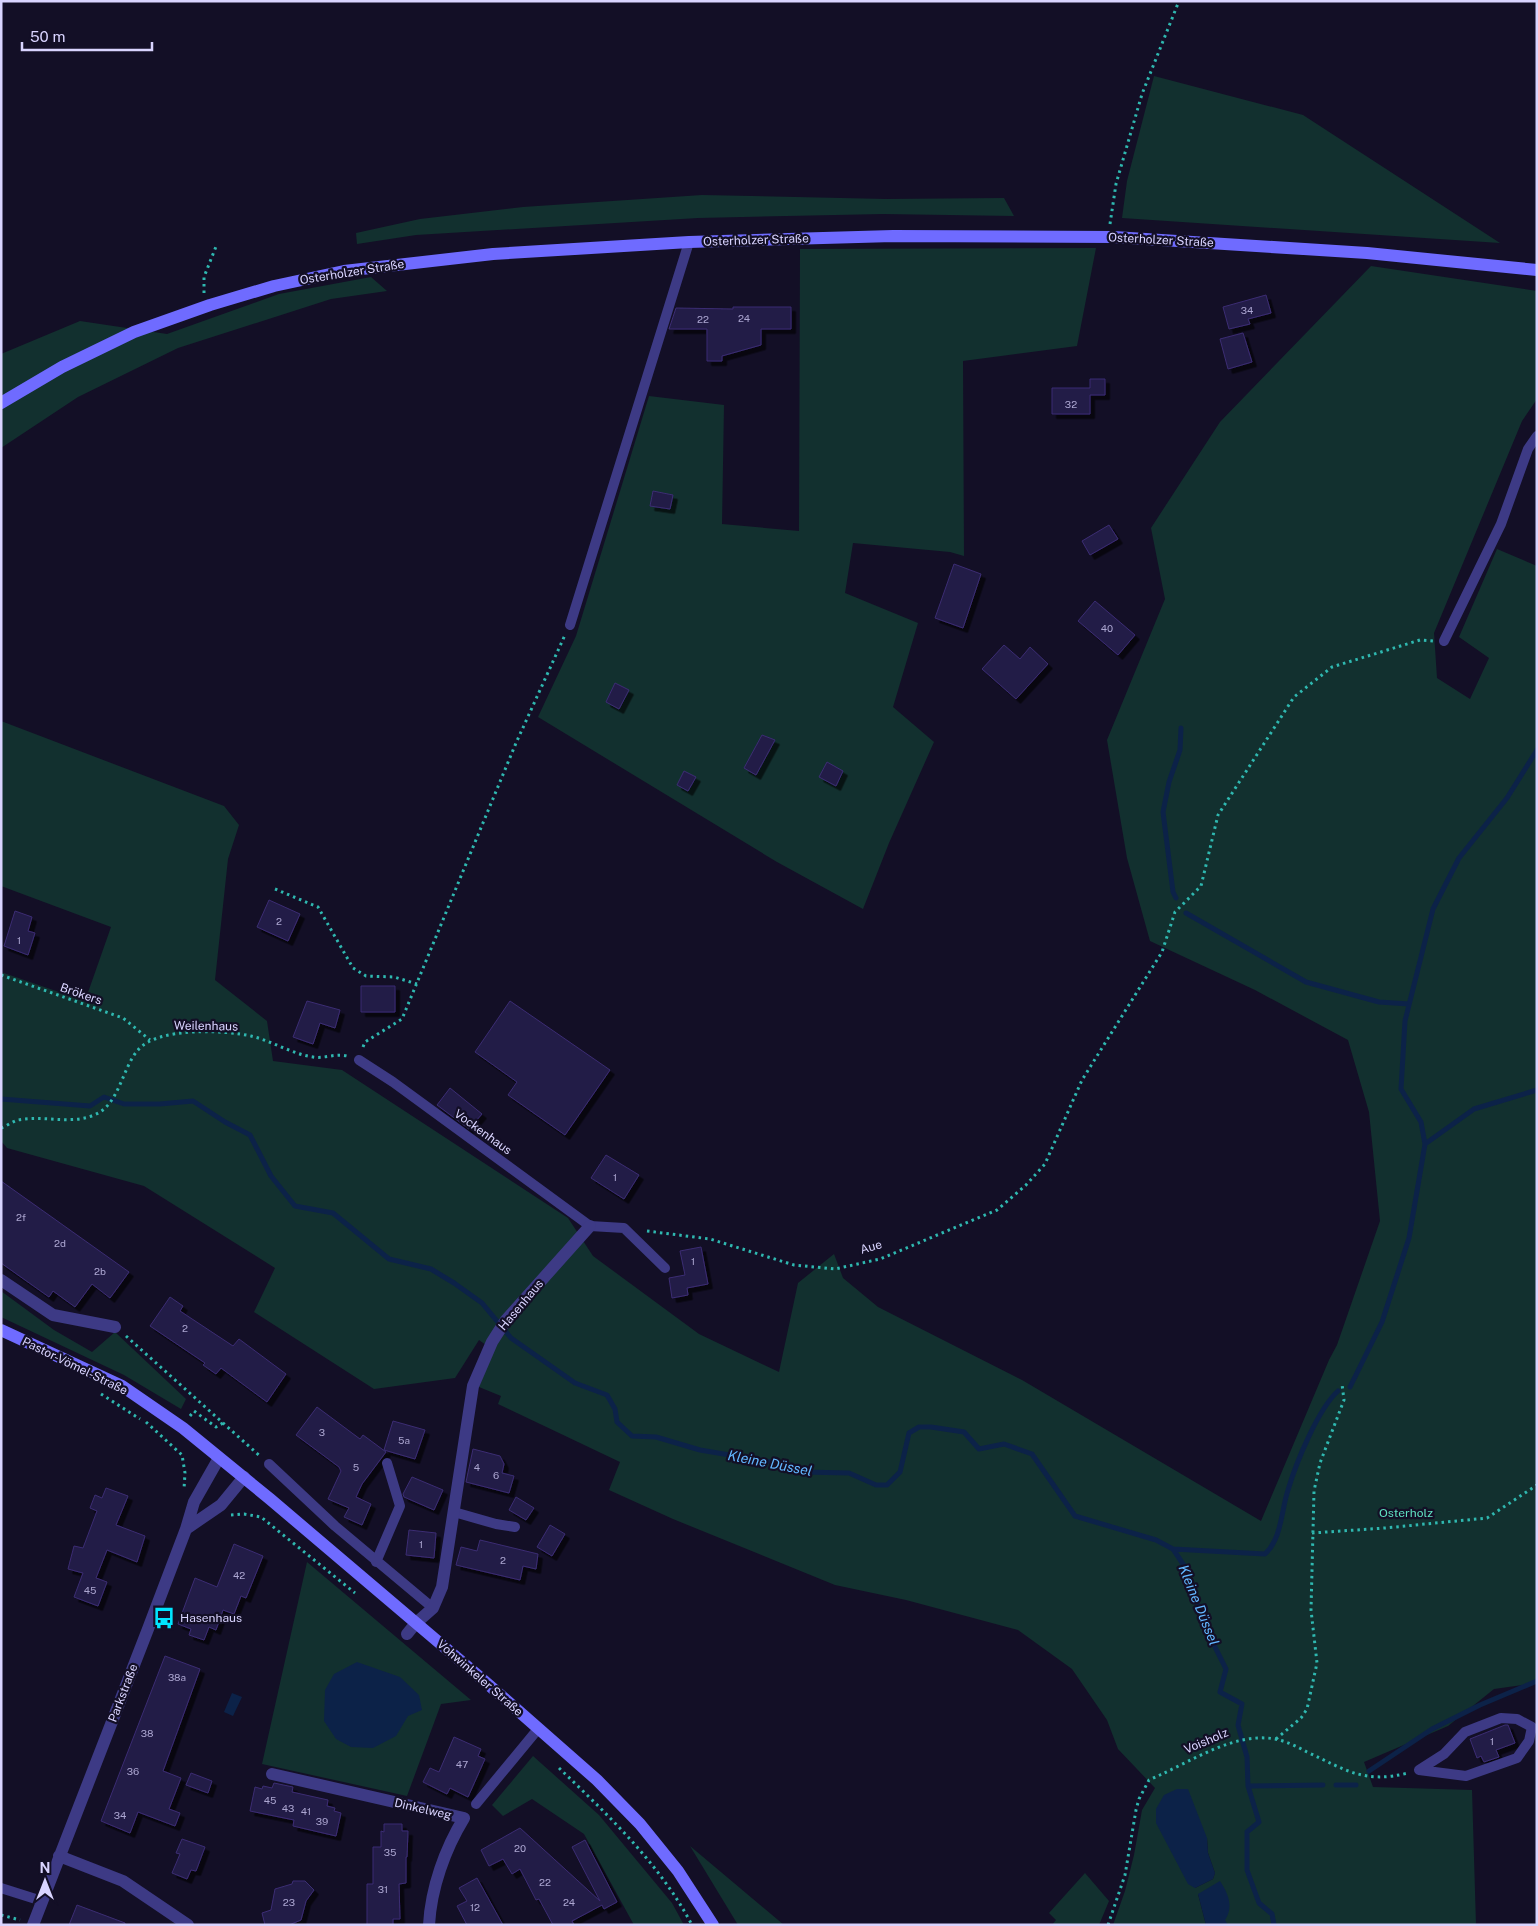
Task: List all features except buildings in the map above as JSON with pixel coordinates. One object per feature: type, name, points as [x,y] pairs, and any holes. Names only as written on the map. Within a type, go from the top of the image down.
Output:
[{"type":"main road","name":"Osterholzer Straße","points":[[1,403],[62,367],[134,332],[210,305],[274,286],[344,271],[493,254],[689,242],[893,236],[1114,237],[1367,253],[1537,270]]},
{"type":"main road","name":"Pastor-Vömel-Straße","points":[[1,1330],[122,1386],[183,1428],[219,1458]]},
{"type":"main road","name":"Vohwinkeler Straße","points":[[219,1458],[482,1678],[597,1780],[640,1824],[678,1871],[713,1925]]},
{"type":"street","name":"Hasenhaus","points":[[407,1634],[432,1608],[442,1587],[473,1386],[492,1342],[506,1320],[590,1226]]},
{"type":"street","points":[[1,1280],[53,1315],[115,1327]]},
{"type":"street","name":"Parkstraße","points":[[33,1924],[186,1529],[194,1502],[219,1458]]},
{"type":"street","points":[[186,1529],[221,1505],[244,1477]]},
{"type":"street","name":"Dinkelweg","points":[[272,1774],[464,1818],[443,1862],[430,1911],[429,1925]]},
{"type":"street","points":[[59,1856],[123,1881],[188,1925]]},
{"type":"lane","points":[[570,626],[689,242]]},
{"type":"lane","points":[[1444,641],[1501,524],[1528,450],[1537,436]]},
{"type":"lane","name":"Vockenhaus","points":[[358,1060],[393,1082],[590,1226]]},
{"type":"lane","points":[[590,1226],[624,1228],[665,1268]]},
{"type":"lane","points":[[376,1562],[400,1506],[387,1463]]},
{"type":"lane","points":[[269,1464],[376,1562],[432,1608]]},
{"type":"lane","points":[[454,1512],[515,1528]]},
{"type":"lane","points":[[1501,1718],[1516,1719],[1532,1727],[1528,1741],[1517,1758],[1466,1776],[1419,1770],[1444,1754],[1465,1732],[1501,1718]]},
{"type":"lane","points":[[476,1804],[538,1729]]},
{"type":"lane","points":[[1,1888],[42,1901]]},
{"type":"path","points":[[1114,237],[1110,226],[1116,184],[1142,94],[1179,1]]},
{"type":"path","points":[[210,305],[204,292],[204,277],[217,244]]},
{"type":"path","points":[[358,1060],[365,1042],[402,1019],[516,743],[570,626]]},
{"type":"path","name":"Aue","points":[[624,1228],[710,1239],[794,1266],[836,1269],[880,1259],[997,1210],[1026,1185],[1045,1164],[1082,1080],[1162,952],[1175,912],[1201,886],[1218,815],[1294,697],[1332,667],[1420,640],[1444,641]]},
{"type":"path","points":[[275,889],[318,907],[353,968],[366,976],[394,977],[417,984]]},
{"type":"path","name":"Brökers","points":[[1,975],[123,1018],[150,1040]]},
{"type":"path","name":"Weilenhaus","points":[[150,1040],[170,1033],[232,1033],[252,1036],[313,1057],[341,1055],[358,1060]]},
{"type":"path","points":[[1,1128],[18,1120],[88,1117],[95,1115],[107,1107],[137,1050],[150,1040]]},
{"type":"path","points":[[115,1327],[269,1464]]},
{"type":"path","points":[[1275,1739],[1302,1718],[1307,1709],[1317,1663],[1311,1610],[1314,1491],[1320,1463],[1344,1400],[1342,1384]]},
{"type":"path","points":[[98,1392],[147,1423],[182,1455],[185,1473],[183,1498],[194,1502]]},
{"type":"path","points":[[1312,1533],[1487,1518],[1537,1485]]},
{"type":"path","points":[[221,1505],[229,1516],[244,1514],[261,1517],[355,1593]]},
{"type":"path","name":"Voisholz","points":[[1108,1925],[1125,1874],[1139,1799],[1149,1780],[1232,1742],[1254,1739],[1275,1739],[1355,1775],[1378,1778],[1398,1776],[1419,1770]]},
{"type":"path","points":[[556,1765],[619,1827],[658,1873],[692,1925]]},
{"type":"path","points":[[1,1915],[33,1924]]},
{"type":"green space","points":[[1154,76],[1303,115],[1500,243],[1122,218],[1127,181]]},
{"type":"green space","points":[[702,195],[886,199],[1004,198],[1014,216],[883,214],[698,218],[416,235],[357,244],[356,233],[420,219],[523,207]]},
{"type":"green space","points":[[1096,248],[1077,346],[963,361],[964,556],[950,552],[853,543],[845,593],[918,623],[893,707],[934,742],[889,843],[863,909],[777,862],[538,717],[576,636],[649,396],[724,405],[722,524],[799,531],[800,249]]},
{"type":"green space","name":"Osterholz","points":[[1371,266],[1537,291],[1537,399],[1522,421],[1434,633],[1437,678],[1470,699],[1489,658],[1459,637],[1497,549],[1537,566],[1537,1683],[1494,1689],[1448,1726],[1364,1762],[1373,1787],[1472,1790],[1476,1925],[1228,1925],[1198,1894],[1206,1925],[1113,1925],[1125,1891],[1142,1810],[1155,1788],[1118,1749],[1107,1720],[1072,1669],[1018,1630],[906,1600],[835,1585],[673,1519],[609,1490],[620,1462],[498,1404],[501,1396],[479,1387],[493,1350],[479,1340],[455,1378],[374,1389],[254,1312],[275,1268],[144,1186],[7,1148],[1,1141],[1,972],[85,1001],[111,927],[1,886],[1,721],[224,806],[239,825],[228,859],[215,980],[267,1021],[273,1061],[342,1070],[568,1218],[593,1256],[699,1334],[779,1372],[798,1283],[834,1254],[843,1278],[878,1307],[1022,1380],[1261,1521],[1337,1345],[1380,1221],[1369,1112],[1348,1040],[1255,990],[1150,941],[1127,858],[1107,740],[1165,599],[1151,528],[1220,422]],"holes":[[[1207,1838],[1208,1853],[1215,1873],[1213,1879],[1195,1888]]]},
{"type":"green space","points":[[371,277],[387,291],[331,299],[178,348],[78,397],[1,448],[1,354],[80,321],[167,334],[279,294]]},
{"type":"green space","points":[[1,1291],[54,1330],[92,1352],[115,1332],[186,1399],[181,1409],[124,1375],[1,1317]]},
{"type":"green space","points":[[307,1562],[471,1700],[441,1704],[407,1796],[262,1764]]},
{"type":"green space","points":[[533,1756],[599,1815],[672,1903],[684,1925],[634,1925],[584,1834],[532,1799],[503,1816],[492,1805]]},
{"type":"green space","points":[[690,1846],[784,1925],[738,1925]]},
{"type":"green space","points":[[1085,1873],[1109,1901],[1099,1925],[1052,1925],[1056,1920],[1049,1913]]},
{"type":"water","points":[[357,1662],[400,1677],[419,1695],[422,1710],[408,1716],[396,1736],[373,1748],[351,1747],[336,1739],[324,1721],[325,1690],[334,1674]]},
{"type":"water","points":[[232,1693],[242,1697],[233,1716],[224,1712]]},
{"type":"water","points":[[1177,1789],[1188,1789],[1207,1838],[1208,1853],[1215,1873],[1213,1879],[1195,1888],[1188,1884],[1156,1823],[1156,1809],[1164,1795]]},
{"type":"water","points":[[1220,1881],[1229,1900],[1228,1915],[1225,1920],[1228,1925],[1206,1925],[1198,1894]]},
{"type":"waterway","points":[[1176,898],[1173,892],[1163,812],[1169,782],[1180,750],[1181,728]]},
{"type":"waterway","points":[[1350,1387],[1382,1322],[1409,1238],[1425,1144],[1421,1122],[1401,1089],[1405,1021],[1433,909],[1459,858],[1507,798],[1537,750]]},
{"type":"waterway","points":[[1186,913],[1306,982],[1379,1002],[1409,1004]]},
{"type":"waterway","points":[[1425,1144],[1474,1109],[1537,1090]]},
{"type":"waterway","name":"Kleine Düssel","points":[[1,1099],[90,1106],[104,1097],[124,1104],[160,1104],[193,1101],[225,1122],[250,1135],[271,1176],[295,1206],[333,1213],[389,1259],[431,1269],[454,1283],[482,1303],[511,1338],[575,1383],[607,1395],[615,1409],[617,1422],[632,1436],[656,1437],[700,1450],[777,1463],[803,1472],[849,1473],[876,1485],[887,1485],[900,1472],[909,1433],[919,1427],[964,1432],[979,1449],[1004,1444],[1032,1454],[1075,1516],[1156,1540],[1173,1549],[1185,1567],[1207,1631],[1226,1669],[1220,1692],[1242,1704],[1238,1725],[1247,1757],[1248,1786],[1259,1822],[1247,1832],[1247,1870],[1259,1903],[1272,1914],[1274,1925]]},
{"type":"waterway","points":[[1173,1549],[1265,1554],[1271,1548],[1278,1532],[1288,1490],[1308,1437],[1330,1399],[1338,1391]]},
{"type":"waterway","points":[[1369,1771],[1432,1729],[1480,1705],[1537,1681]]},
{"type":"waterway","points":[[1248,1786],[1323,1785]]},
{"type":"waterway","points":[[1336,1785],[1356,1785]]},
{"type":"place","name":"Hasenhaus","points":[[164,1618]]}]
